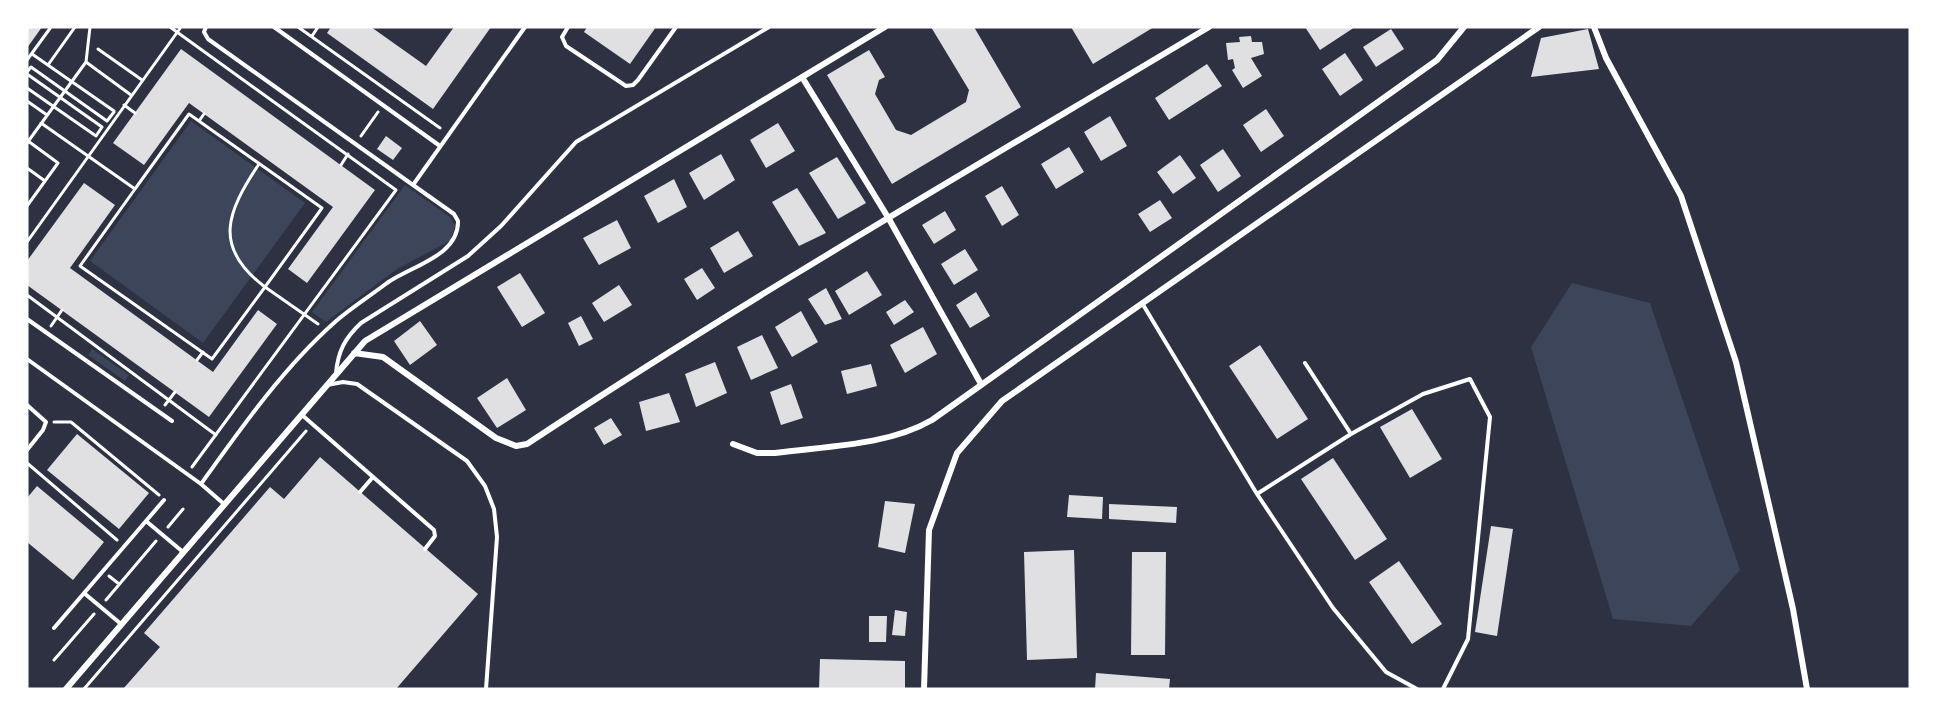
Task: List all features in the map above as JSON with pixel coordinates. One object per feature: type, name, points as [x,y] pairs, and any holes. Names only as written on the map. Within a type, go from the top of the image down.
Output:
[{"type":"street","points":[[68,686],[364,341],[885,27]]},
{"type":"street","points":[[354,353],[383,357],[496,438],[516,446],[527,444],[605,393],[889,219],[1209,27]]},
{"type":"street","points":[[733,444],[757,453],[775,453],[913,431],[932,420],[1437,60],[1458,38],[1464,27]]},
{"type":"street","points":[[924,689],[929,531],[957,453],[1002,401],[1539,27]]},
{"type":"street","points":[[1594,27],[1606,58],[1680,196],[1736,362],[1793,609],[1804,688]]},
{"type":"street","points":[[802,77],[889,219],[981,384]]},
{"type":"lane","points":[[201,483],[252,412],[327,331],[401,273],[449,248],[455,240],[458,221],[454,214],[208,39],[204,32],[206,27]]},
{"type":"lane","points":[[274,27],[440,146]]},
{"type":"lane","points":[[413,185],[525,27]]},
{"type":"lane","points":[[568,27],[562,37],[566,46],[626,86],[633,85],[638,80],[676,27]]},
{"type":"lane","points":[[336,374],[338,355],[351,332],[361,323],[468,256],[501,226],[576,142],[769,27]]},
{"type":"lane","points":[[1142,303],[1257,494],[1333,608],[1386,672],[1417,689]]},
{"type":"lane","points":[[27,320],[172,421]]},
{"type":"lane","points":[[27,359],[201,483],[225,504]]},
{"type":"lane","points":[[1305,363],[1352,434]]},
{"type":"lane","points":[[1257,494],[1352,434],[1423,394],[1470,379],[1490,417],[1468,639],[1443,689]]},
{"type":"lane","points":[[326,385],[343,382],[357,384],[467,460],[485,486],[494,509],[497,537],[486,689]]},
{"type":"lane","points":[[27,405],[46,422],[43,430],[27,450]]},
{"type":"lane","points":[[301,415],[434,530],[435,536],[425,549]]},
{"type":"lane","points":[[360,492],[373,477]]},
{"type":"lane","points":[[54,628],[164,500]]},
{"type":"lane","points":[[146,521],[183,552]]},
{"type":"lane","points":[[84,593],[121,624]]},
{"type":"lane","points":[[68,686],[76,689]]},
{"type":"path","points":[[27,60],[51,27]]},
{"type":"path","points":[[48,65],[75,27]]},
{"type":"path","points":[[27,206],[58,163],[28,142],[86,62],[90,27]]},
{"type":"path","points":[[170,27],[396,190],[187,473]]},
{"type":"path","points":[[27,88],[96,136],[102,127],[27,73],[31,67],[107,121],[124,105],[181,27]]},
{"type":"path","points":[[298,27],[440,128]]},
{"type":"path","points":[[312,36],[318,27]]},
{"type":"path","points":[[98,49],[142,80]]},
{"type":"path","points":[[32,54],[116,113]]},
{"type":"path","points":[[86,62],[131,95]]},
{"type":"path","points":[[341,165],[392,93]]},
{"type":"path","points":[[27,101],[47,115]]},
{"type":"path","points":[[124,105],[135,113]]},
{"type":"path","points":[[27,242],[116,113]]},
{"type":"path","points":[[189,114],[199,121],[322,208],[212,359],[80,266],[189,114]]},
{"type":"path","points":[[199,121],[204,114]]},
{"type":"path","points":[[41,123],[135,189]]},
{"type":"path","points":[[167,134],[172,138]]},
{"type":"path","points":[[259,164],[236,201],[231,236],[237,260],[246,272],[265,287],[327,331]]},
{"type":"path","points":[[27,168],[45,181]]},
{"type":"path","points":[[312,201],[317,195]]},
{"type":"path","points":[[92,236],[98,241]]},
{"type":"path","points":[[84,279],[89,272]]},
{"type":"path","points":[[27,295],[216,435]]},
{"type":"path","points":[[46,333],[62,310]]},
{"type":"path","points":[[197,360],[203,352]]},
{"type":"path","points":[[160,413],[175,392]]},
{"type":"path","points":[[46,422],[71,422],[164,500]]},
{"type":"path","points":[[84,689],[312,424]]},
{"type":"path","points":[[27,463],[125,546]]},
{"type":"path","points":[[54,660],[183,509]]},
{"type":"shaded area","points":[[191,121],[305,203],[203,343],[90,261]]},
{"type":"shaded area","points":[[405,185],[450,217],[455,226],[450,241],[397,269],[326,322],[312,312]]},
{"type":"shaded area","points":[[1572,283],[1650,303],[1740,570],[1691,626],[1613,619],[1531,347]]},
{"type":"shaded area","points":[[92,349],[129,375],[125,381],[88,355]]},
{"type":"building","points":[[27,27],[42,27],[27,48]]},
{"type":"building","points":[[331,27],[371,27],[426,66],[454,27],[491,27],[433,109],[327,33]]},
{"type":"building","points":[[587,27],[656,27],[630,64],[584,32]]},
{"type":"building","points":[[931,27],[974,27],[1021,107],[892,184],[827,75],[869,50],[885,77],[879,80],[875,94],[896,130],[911,135],[966,102],[969,90]]},
{"type":"building","points":[[1071,27],[1154,27],[1093,64]]},
{"type":"building","points":[[1305,27],[1355,27],[1320,50]]},
{"type":"building","points":[[1391,29],[1404,49],[1376,67],[1363,47]]},
{"type":"building","points":[[1588,29],[1599,69],[1531,77],[1541,38]]},
{"type":"building","points":[[1251,36],[1252,42],[1262,42],[1264,54],[1251,58],[1262,76],[1243,88],[1232,70],[1235,68],[1233,59],[1228,60],[1226,43],[1240,42],[1239,37]]},
{"type":"building","points":[[181,49],[375,190],[307,283],[288,269],[333,207],[189,103],[144,165],[113,143]]},
{"type":"building","points":[[1345,53],[1363,80],[1340,96],[1322,69]]},
{"type":"building","points":[[1207,64],[1222,86],[1169,120],[1155,98]]},
{"type":"building","points":[[1266,109],[1284,136],[1261,152],[1243,125]]},
{"type":"building","points":[[1110,116],[1127,146],[1101,161],[1084,132]]},
{"type":"building","points":[[778,123],[795,151],[766,168],[750,140]]},
{"type":"building","points":[[386,136],[402,148],[393,160],[377,149]]},
{"type":"building","points":[[1069,147],[1084,172],[1056,189],[1041,164]]},
{"type":"building","points":[[1223,149],[1241,176],[1218,192],[1200,165]]},
{"type":"building","points":[[721,154],[735,180],[704,200],[689,173]]},
{"type":"building","points":[[1180,155],[1196,178],[1173,194],[1157,172]]},
{"type":"building","points":[[837,157],[866,203],[838,219],[809,173]]},
{"type":"building","points":[[674,179],[687,207],[658,223],[644,196]]},
{"type":"building","points":[[84,183],[115,205],[70,268],[213,372],[258,310],[277,324],[209,417],[27,285],[27,261]]},
{"type":"building","points":[[1002,186],[1019,215],[1002,226],[985,196]]},
{"type":"building","points":[[797,188],[826,233],[799,246],[772,202]]},
{"type":"building","points":[[1160,200],[1172,218],[1150,232],[1138,214]]},
{"type":"building","points":[[945,211],[956,230],[934,244],[922,225]]},
{"type":"building","points":[[617,220],[631,248],[599,265],[583,238]]},
{"type":"building","points":[[738,231],[753,256],[724,273],[710,248]]},
{"type":"building","points":[[965,249],[978,270],[954,285],[941,264]]},
{"type":"building","points":[[702,268],[715,288],[697,300],[684,279]]},
{"type":"building","points":[[867,271],[882,295],[849,315],[835,291]]},
{"type":"building","points":[[520,273],[545,313],[522,327],[497,287]]},
{"type":"building","points":[[619,285],[632,305],[604,322],[592,303]]},
{"type":"building","points":[[826,288],[842,319],[825,325],[808,299]]},
{"type":"building","points":[[976,292],[990,316],[970,328],[956,305]]},
{"type":"building","points":[[905,300],[914,312],[894,325],[886,312]]},
{"type":"building","points":[[801,311],[818,342],[792,357],[775,327]]},
{"type":"building","points":[[581,316],[593,339],[579,346],[568,323]]},
{"type":"building","points":[[420,321],[437,345],[410,365],[394,341]]},
{"type":"building","points":[[923,327],[937,354],[905,373],[890,345]]},
{"type":"building","points":[[762,335],[778,368],[751,380],[737,347]]},
{"type":"building","points":[[1260,345],[1308,419],[1277,439],[1229,366]]},
{"type":"building","points":[[715,362],[727,393],[696,407],[685,374]]},
{"type":"building","points":[[871,364],[877,386],[847,394],[841,371]]},
{"type":"building","points":[[507,378],[526,410],[497,428],[477,398]]},
{"type":"building","points":[[791,384],[803,418],[781,425],[770,392]]},
{"type":"building","points":[[669,393],[680,422],[646,431],[639,402]]},
{"type":"building","points":[[1412,409],[1442,459],[1410,478],[1380,427]]},
{"type":"building","points":[[611,418],[622,435],[604,445],[594,428]]},
{"type":"building","points":[[77,434],[149,493],[119,529],[47,470]]},
{"type":"building","points":[[320,457],[478,594],[396,689],[123,689],[160,647],[144,633],[270,487],[284,499]]},
{"type":"building","points":[[1333,458],[1387,539],[1355,560],[1301,479]]},
{"type":"building","points":[[37,486],[104,542],[73,580],[27,542],[27,498]]},
{"type":"building","points":[[1069,495],[1103,497],[1102,519],[1067,517]]},
{"type":"building","points":[[885,501],[915,504],[905,553],[878,547]]},
{"type":"building","points":[[1109,504],[1177,507],[1176,523],[1109,519]]},
{"type":"building","points":[[1491,526],[1513,529],[1497,636],[1475,632]]},
{"type":"building","points":[[1074,550],[1077,658],[1027,660],[1024,552]]},
{"type":"building","points":[[1132,552],[1166,552],[1165,655],[1131,655]]},
{"type":"building","points":[[1399,561],[1442,624],[1412,644],[1369,582]]},
{"type":"building","points":[[895,610],[907,612],[905,636],[892,635]]},
{"type":"building","points":[[869,616],[887,616],[886,642],[869,642]]},
{"type":"building","points":[[820,659],[905,661],[905,689],[819,689]]},
{"type":"building","points":[[1096,673],[1170,679],[1169,689],[1095,689]]}]
